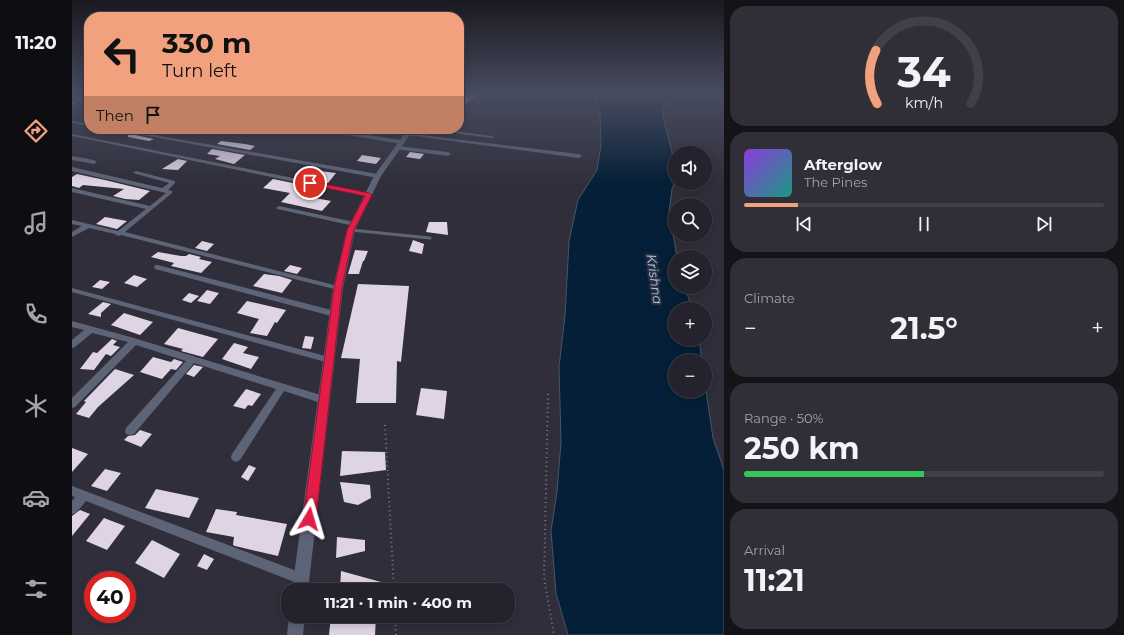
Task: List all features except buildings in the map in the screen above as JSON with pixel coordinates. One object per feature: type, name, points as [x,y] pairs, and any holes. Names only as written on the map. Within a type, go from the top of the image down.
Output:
[{"type":"street","points":[[464,133],[492,137]]},
{"type":"street","points":[[140,134],[378,176]]},
{"type":"street","points":[[366,134],[579,156]]},
{"type":"street","points":[[72,135],[369,195]]},
{"type":"street","points":[[301,583],[338,288],[352,227],[378,176],[404,138]]},
{"type":"street","points":[[404,138],[448,154]]},
{"type":"street","points":[[72,158],[94,162]]},
{"type":"street","points":[[72,169],[170,192],[118,234]]},
{"type":"street","points":[[136,173],[173,182],[164,190]]},
{"type":"street","points":[[72,190],[151,208]]},
{"type":"street","points":[[279,208],[352,227]]},
{"type":"street","points":[[72,222],[118,234],[160,242],[338,288]]},
{"type":"street","points":[[72,235],[87,226]]},
{"type":"street","points":[[158,267],[335,314]]},
{"type":"street","points":[[72,290],[329,360]]},
{"type":"street","points":[[72,324],[134,341],[324,400]]},
{"type":"street","points":[[72,345],[90,330]]},
{"type":"street","points":[[72,404],[134,341]]},
{"type":"street","points":[[130,431],[192,360]]},
{"type":"street","points":[[236,457],[282,387]]},
{"type":"street","points":[[72,491],[296,583]]},
{"type":"street","points":[[72,509],[84,495]]},
{"type":"street","points":[[295,635],[296,623]]},
{"type":"lane","points":[[352,227],[430,238]]},
{"type":"path","points":[[548,394],[544,577],[554,635]]},
{"type":"path","points":[[386,425],[394,583]]},
{"type":"path","points":[[395,623],[396,635]]},
{"type":"water","name":"Krishna","points":[[600,124],[665,124],[670,146],[668,146],[668,190],[672,190],[671,198],[668,198],[668,242],[674,242],[676,250],[668,250],[668,294],[687,294],[690,302],[668,302],[668,346],[700,346],[701,354],[668,354],[668,398],[707,398],[713,438],[724,470],[724,635],[568,635],[556,593],[551,531],[557,492],[561,442],[559,367],[565,316],[569,241],[578,200],[597,170],[601,145]]},
{"type":"route","points":[[309,519],[338,288],[351,230],[369,195],[310,183]]}]
